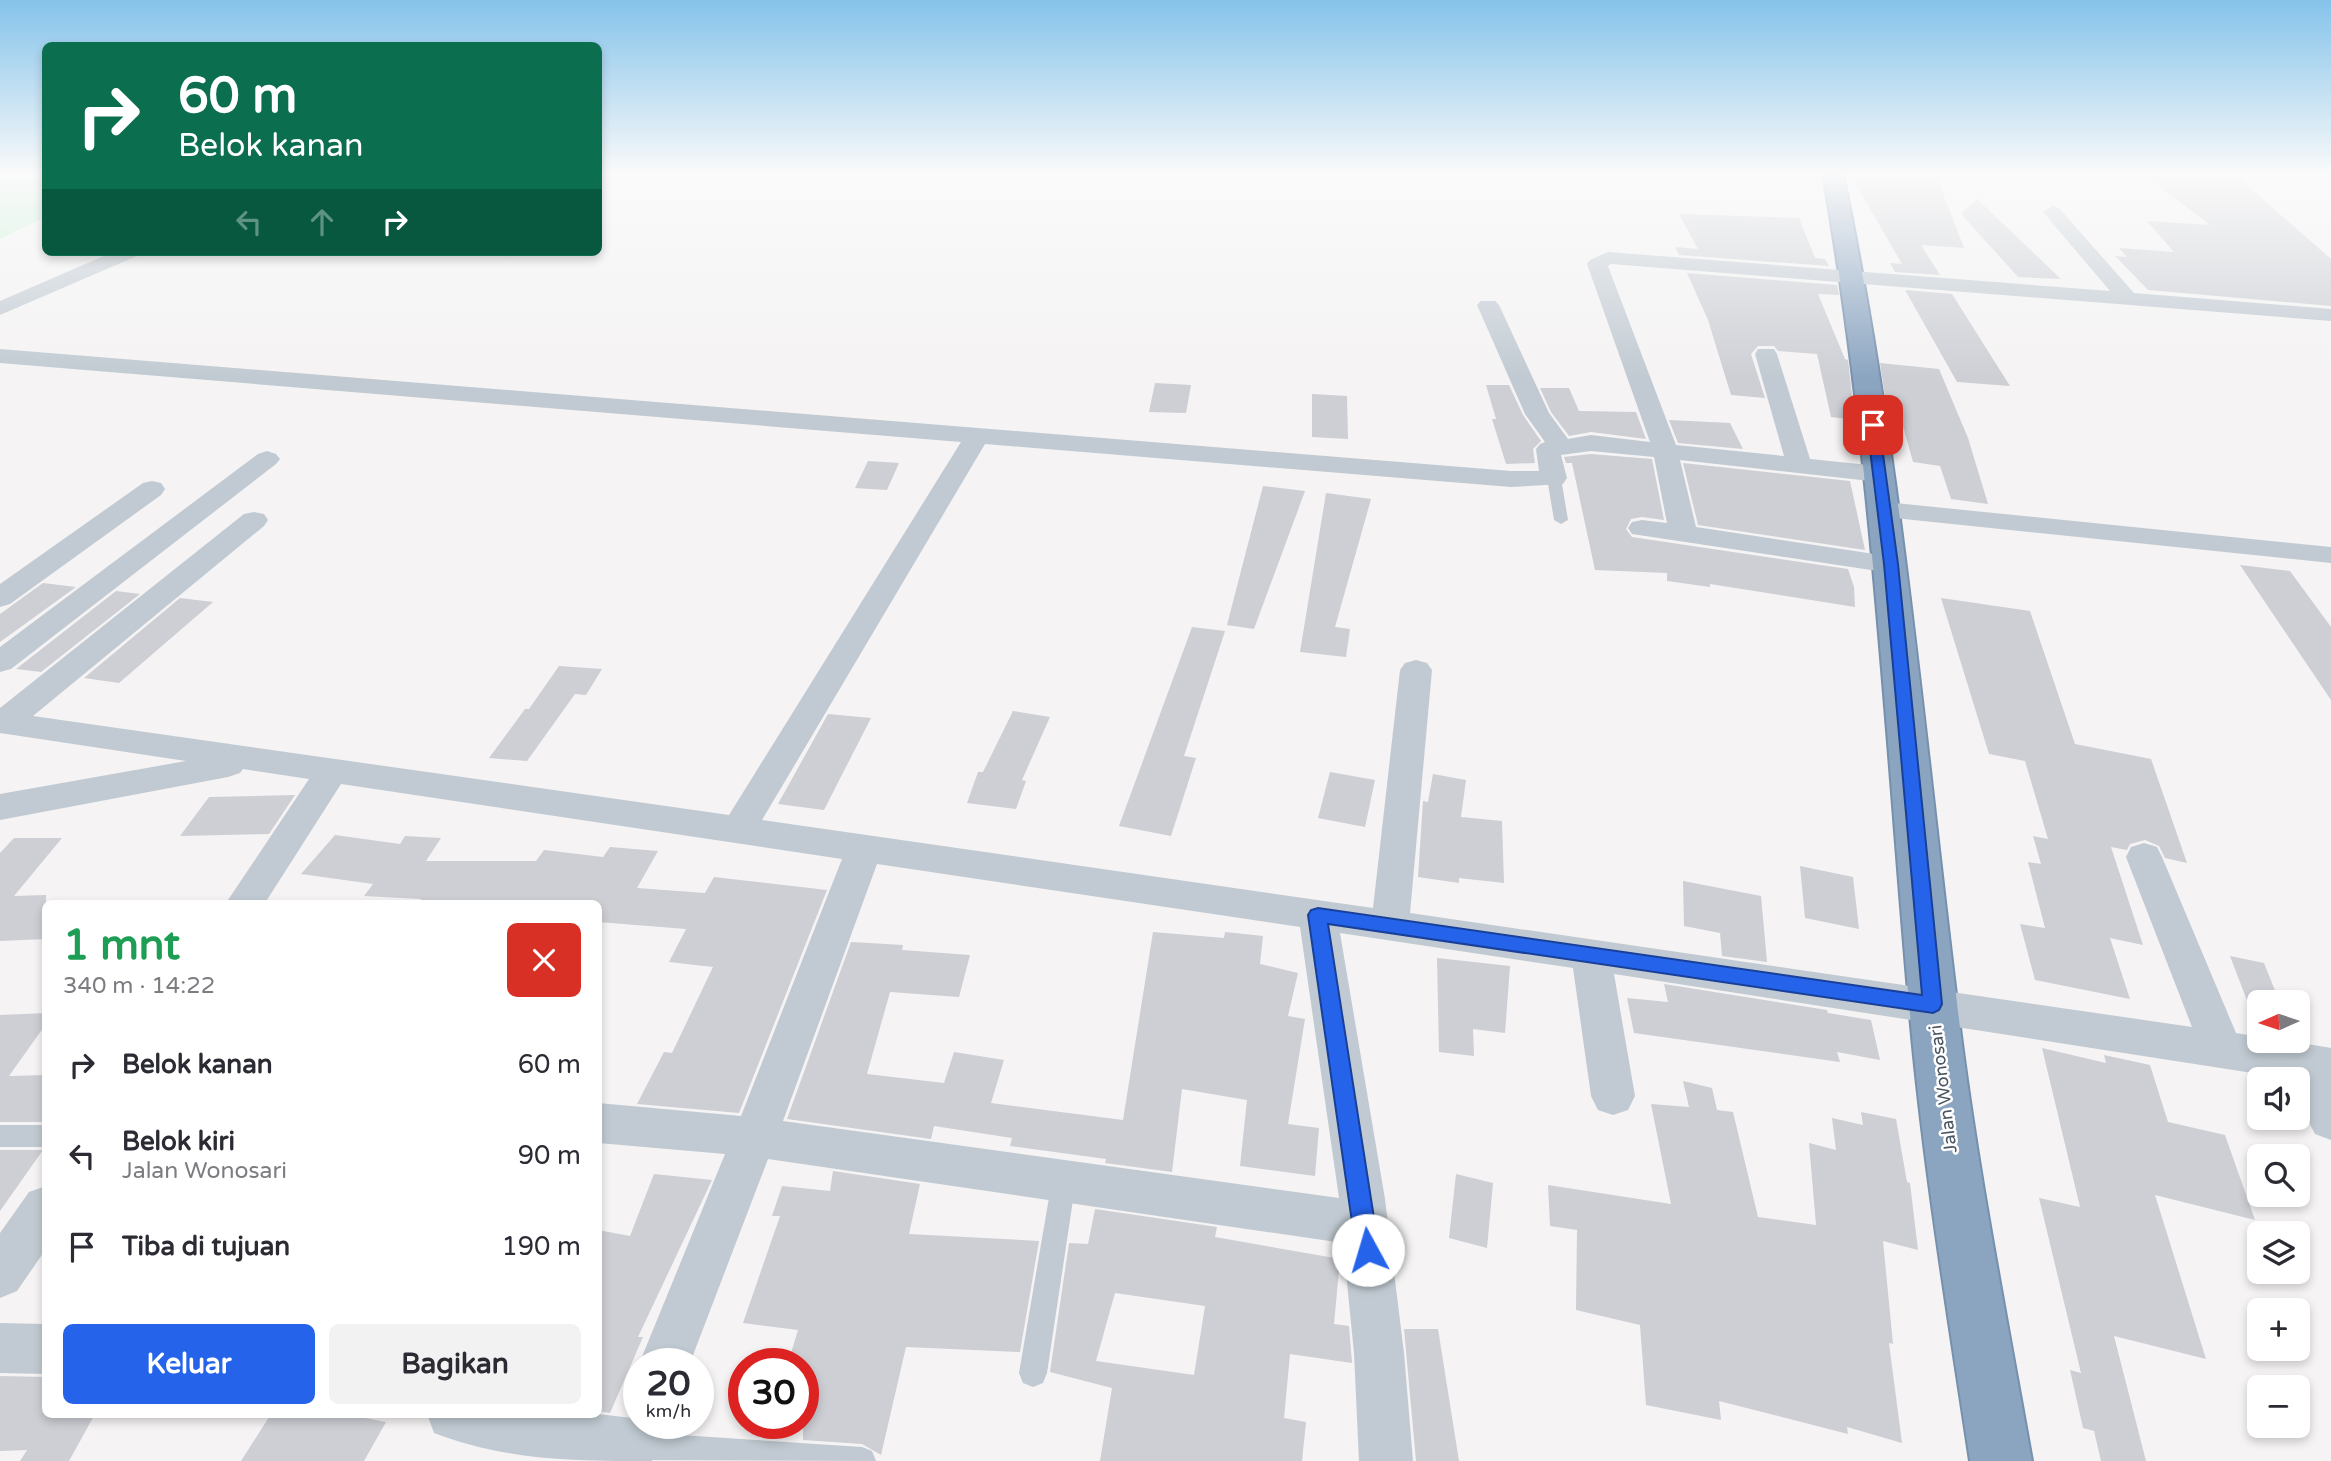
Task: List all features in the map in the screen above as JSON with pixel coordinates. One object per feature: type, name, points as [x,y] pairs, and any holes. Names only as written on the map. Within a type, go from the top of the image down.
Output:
[{"type":"highway","name":"Jalan Wonosari","points":[[1846,242],[1891,564],[1933,1004],[1951,1159],[2001,1461]]},
{"type":"street","points":[[2078,242],[2129,300]]},
{"type":"street","points":[[0,309],[121,256]]},
{"type":"street","points":[[1683,533],[1665,449],[1597,264],[1608,258],[2331,315]]},
{"type":"street","points":[[1488,305],[1536,415],[1561,446]]},
{"type":"street","points":[[1766,354],[1799,465]]},
{"type":"street","points":[[0,356],[1511,479],[1554,478],[1549,449],[1561,446],[1591,443],[1665,449],[1799,465],[1882,492],[2331,555]]},
{"type":"street","points":[[738,830],[978,435]]},
{"type":"street","points":[[0,662],[267,459]]},
{"type":"street","points":[[0,598],[152,489]]},
{"type":"street","points":[[1,723],[254,520]]},
{"type":"street","points":[[1642,528],[1891,564]]},
{"type":"street","points":[[1390,925],[1416,670]]},
{"type":"street","points":[[1,723],[2221,1047],[2314,1063],[2331,1120]]},
{"type":"street","points":[[0,807],[255,760]]},
{"type":"street","points":[[247,900],[332,771]]},
{"type":"street","points":[[670,1348],[864,849]]},
{"type":"street","points":[[2144,857],[2221,1047]]},
{"type":"street","points":[[1318,915],[1365,1224],[1387,1461]]},
{"type":"street","points":[[1591,955],[1613,1096]]},
{"type":"street","points":[[602,1123],[754,1137],[1365,1224]]},
{"type":"street","points":[[0,1275],[42,1214]]},
{"type":"street","points":[[0,1348],[42,1349]]},
{"type":"street","points":[[469,1418],[517,1430],[633,1443]]},
{"type":"lane","points":[[1554,478],[1561,520]]},
{"type":"lane","points":[[0,1136],[42,1136]]},
{"type":"lane","points":[[1033,1373],[1064,1180]]},
{"type":"lane","points":[[633,1443],[862,1461]]},
{"type":"building","points":[[1694,242],[1809,242],[1815,258],[1825,259],[1829,266],[1679,255],[1675,247],[1698,249]]},
{"type":"building","points":[[1889,242],[1962,242],[1964,248],[1921,245],[1940,275],[1895,272],[1890,263],[1902,264]]},
{"type":"building","points":[[1986,242],[2022,242],[2061,279],[2018,277]]},
{"type":"building","points":[[2165,242],[2312,242],[2331,259],[2331,306],[2148,290],[2115,256],[2127,257],[2119,248],[2174,252]]},
{"type":"building","points":[[1687,273],[1837,285],[1839,295],[1818,294],[1845,359],[1848,360],[1855,420],[1831,417],[1817,354],[1778,351],[1774,346],[1758,346],[1751,354],[1765,398],[1731,395],[1708,320]]},
{"type":"building","points":[[1905,290],[1952,294],[2010,386],[1957,382]]},
{"type":"building","points":[[1880,363],[1939,369],[1968,438],[1988,504],[1951,499],[1940,466],[1913,462],[1903,426],[1889,424]]},
{"type":"building","points":[[1155,383],[1191,385],[1186,413],[1149,412]]},
{"type":"building","points":[[1486,385],[1509,385],[1523,415],[1541,441],[1533,449],[1535,463],[1506,464],[1492,419],[1496,419]]},
{"type":"building","points":[[1540,388],[1569,388],[1579,411],[1636,412],[1646,439],[1591,432],[1569,436],[1551,412]]},
{"type":"building","points":[[1312,394],[1347,396],[1348,439],[1312,437]]},
{"type":"building","points":[[1669,420],[1730,423],[1743,449],[1678,443]]},
{"type":"building","points":[[1591,454],[1652,459],[1664,520],[1642,517],[1631,519],[1626,529],[1632,537],[1848,569],[1854,587],[1855,607],[1710,584],[1710,587],[1667,581],[1667,573],[1595,570],[1572,463],[1566,463],[1564,457]]},
{"type":"building","points":[[868,461],[899,463],[887,490],[855,488]]},
{"type":"building","points":[[1683,463],[1850,481],[1865,550],[1698,525]]},
{"type":"building","points":[[1263,486],[1305,491],[1254,629],[1227,625]]},
{"type":"building","points":[[1326,493],[1371,499],[1335,627],[1350,629],[1346,657],[1300,652]]},
{"type":"building","points":[[2240,565],[2290,571],[2331,627],[2331,700]]},
{"type":"building","points":[[43,583],[76,587],[0,642],[0,614]]},
{"type":"building","points":[[116,591],[140,594],[41,672],[16,669]]},
{"type":"building","points":[[180,598],[213,602],[119,683],[84,678]]},
{"type":"building","points":[[1941,598],[2030,611],[2075,744],[2151,759],[2187,863],[2165,858],[2159,846],[2145,840],[2130,844],[2127,850],[2111,847],[2143,945],[2110,938],[2130,999],[2035,980],[2020,924],[2045,928],[2028,862],[2041,864],[2033,836],[2048,839],[2025,761],[1989,754]]},
{"type":"building","points":[[1192,627],[1225,631],[1184,756],[1196,758],[1171,836],[1119,826]]},
{"type":"building","points":[[559,666],[602,669],[586,695],[575,694],[527,761],[489,758],[525,709],[529,709]]},
{"type":"building","points":[[1013,711],[1050,717],[1022,780],[1026,781],[1016,809],[967,803],[978,772],[983,772]]},
{"type":"building","points":[[828,714],[871,718],[824,810],[778,804]]},
{"type":"building","points":[[1330,772],[1375,780],[1365,827],[1318,818]]},
{"type":"building","points":[[1433,774],[1466,780],[1461,817],[1502,821],[1504,883],[1459,878],[1459,883],[1418,877],[1423,801],[1428,802]]},
{"type":"building","points":[[295,795],[269,834],[180,836],[209,797]]},
{"type":"building","points":[[335,835],[400,844],[405,836],[441,838],[426,861],[536,861],[544,850],[603,857],[610,847],[658,851],[637,888],[705,893],[714,877],[827,890],[739,1113],[637,1104],[664,1052],[672,1053],[713,967],[669,962],[686,929],[602,922],[602,900],[420,900],[364,896],[373,884],[301,874]]},
{"type":"building","points":[[14,838],[62,838],[14,896],[46,895],[46,900],[42,900],[42,939],[0,941],[0,853]]},
{"type":"building","points":[[1800,866],[1853,877],[1859,929],[1805,918]]},
{"type":"building","points":[[1683,881],[1761,896],[1767,962],[1722,956],[1720,933],[1684,926]]},
{"type":"building","points":[[1153,932],[1224,938],[1225,932],[1263,936],[1260,964],[1298,973],[1288,1016],[1305,1019],[1288,1124],[1319,1128],[1315,1176],[1240,1166],[1247,1100],[1182,1089],[1172,1172],[1105,1163],[1106,1159],[1010,1146],[1012,1138],[934,1126],[931,1139],[787,1119],[851,942],[903,945],[902,950],[970,955],[959,997],[890,992],[867,1074],[944,1083],[954,1052],[1004,1060],[991,1103],[1123,1120]]},
{"type":"building","points":[[2230,956],[2264,963],[2275,990],[2247,990],[2247,1000]]},
{"type":"building","points":[[1437,958],[1510,966],[1505,1033],[1473,1029],[1474,1056],[1439,1052]]},
{"type":"building","points":[[1664,984],[1827,1010],[1828,1013],[1871,1020],[1880,1060],[1837,1052],[1840,1062],[1634,1033],[1627,998],[1668,1002]]},
{"type":"building","points":[[42,1013],[42,1030],[9,1076],[42,1075],[42,1122],[0,1122],[0,1015]]},
{"type":"building","points":[[2042,1048],[2106,1063],[2104,1055],[2150,1065],[2168,1122],[2225,1135],[2247,1197],[2247,1207],[2250,1207],[2255,1220],[2155,1195],[2206,1359],[2114,1336],[2146,1461],[2101,1461],[2094,1431],[2083,1428],[2070,1370],[2081,1373],[2039,1198],[2080,1207]]},
{"type":"building","points":[[1683,1081],[1712,1088],[1717,1110],[1733,1112],[1758,1217],[1816,1225],[1809,1143],[1836,1150],[1832,1118],[1863,1125],[1861,1112],[1896,1119],[1907,1182],[1910,1183],[1918,1250],[1883,1241],[1893,1344],[1889,1343],[1902,1443],[1847,1427],[1848,1434],[1719,1401],[1721,1420],[1646,1405],[1640,1325],[1576,1310],[1577,1230],[1550,1226],[1548,1185],[1671,1204],[1651,1104],[1689,1107]]},
{"type":"building","points":[[0,1150],[42,1150],[42,1151],[0,1211]]},
{"type":"building","points":[[833,1171],[920,1184],[909,1234],[1039,1241],[1020,1352],[906,1347],[881,1455],[862,1444],[803,1440],[819,1439],[819,1348],[793,1348],[798,1330],[743,1323],[780,1216],[772,1216],[782,1186],[830,1191]]},
{"type":"building","points":[[654,1174],[712,1180],[638,1337],[643,1337],[638,1348],[623,1348],[623,1383],[610,1413],[602,1412],[602,1231],[630,1236]]},
{"type":"building","points":[[1456,1174],[1493,1183],[1487,1248],[1449,1238]]},
{"type":"building","points":[[1095,1209],[1217,1227],[1215,1237],[1340,1259],[1334,1324],[1349,1326],[1352,1363],[1290,1354],[1284,1418],[1306,1422],[1302,1461],[1100,1461],[1112,1388],[1050,1372],[1069,1243],[1088,1244]],"holes":[[[1115,1293],[1205,1306],[1194,1375],[1096,1361]]]},
{"type":"building","points":[[1404,1329],[1438,1329],[1459,1461],[1416,1461]]},
{"type":"building","points":[[0,1376],[42,1377],[42,1418],[93,1418],[69,1461],[20,1461],[27,1450],[0,1451]]},
{"type":"building","points":[[268,1418],[366,1418],[386,1422],[364,1461],[241,1461]]},
{"type":"route","points":[[1368,1250],[1318,915],[1933,1004],[1891,564],[1873,425]]}]
